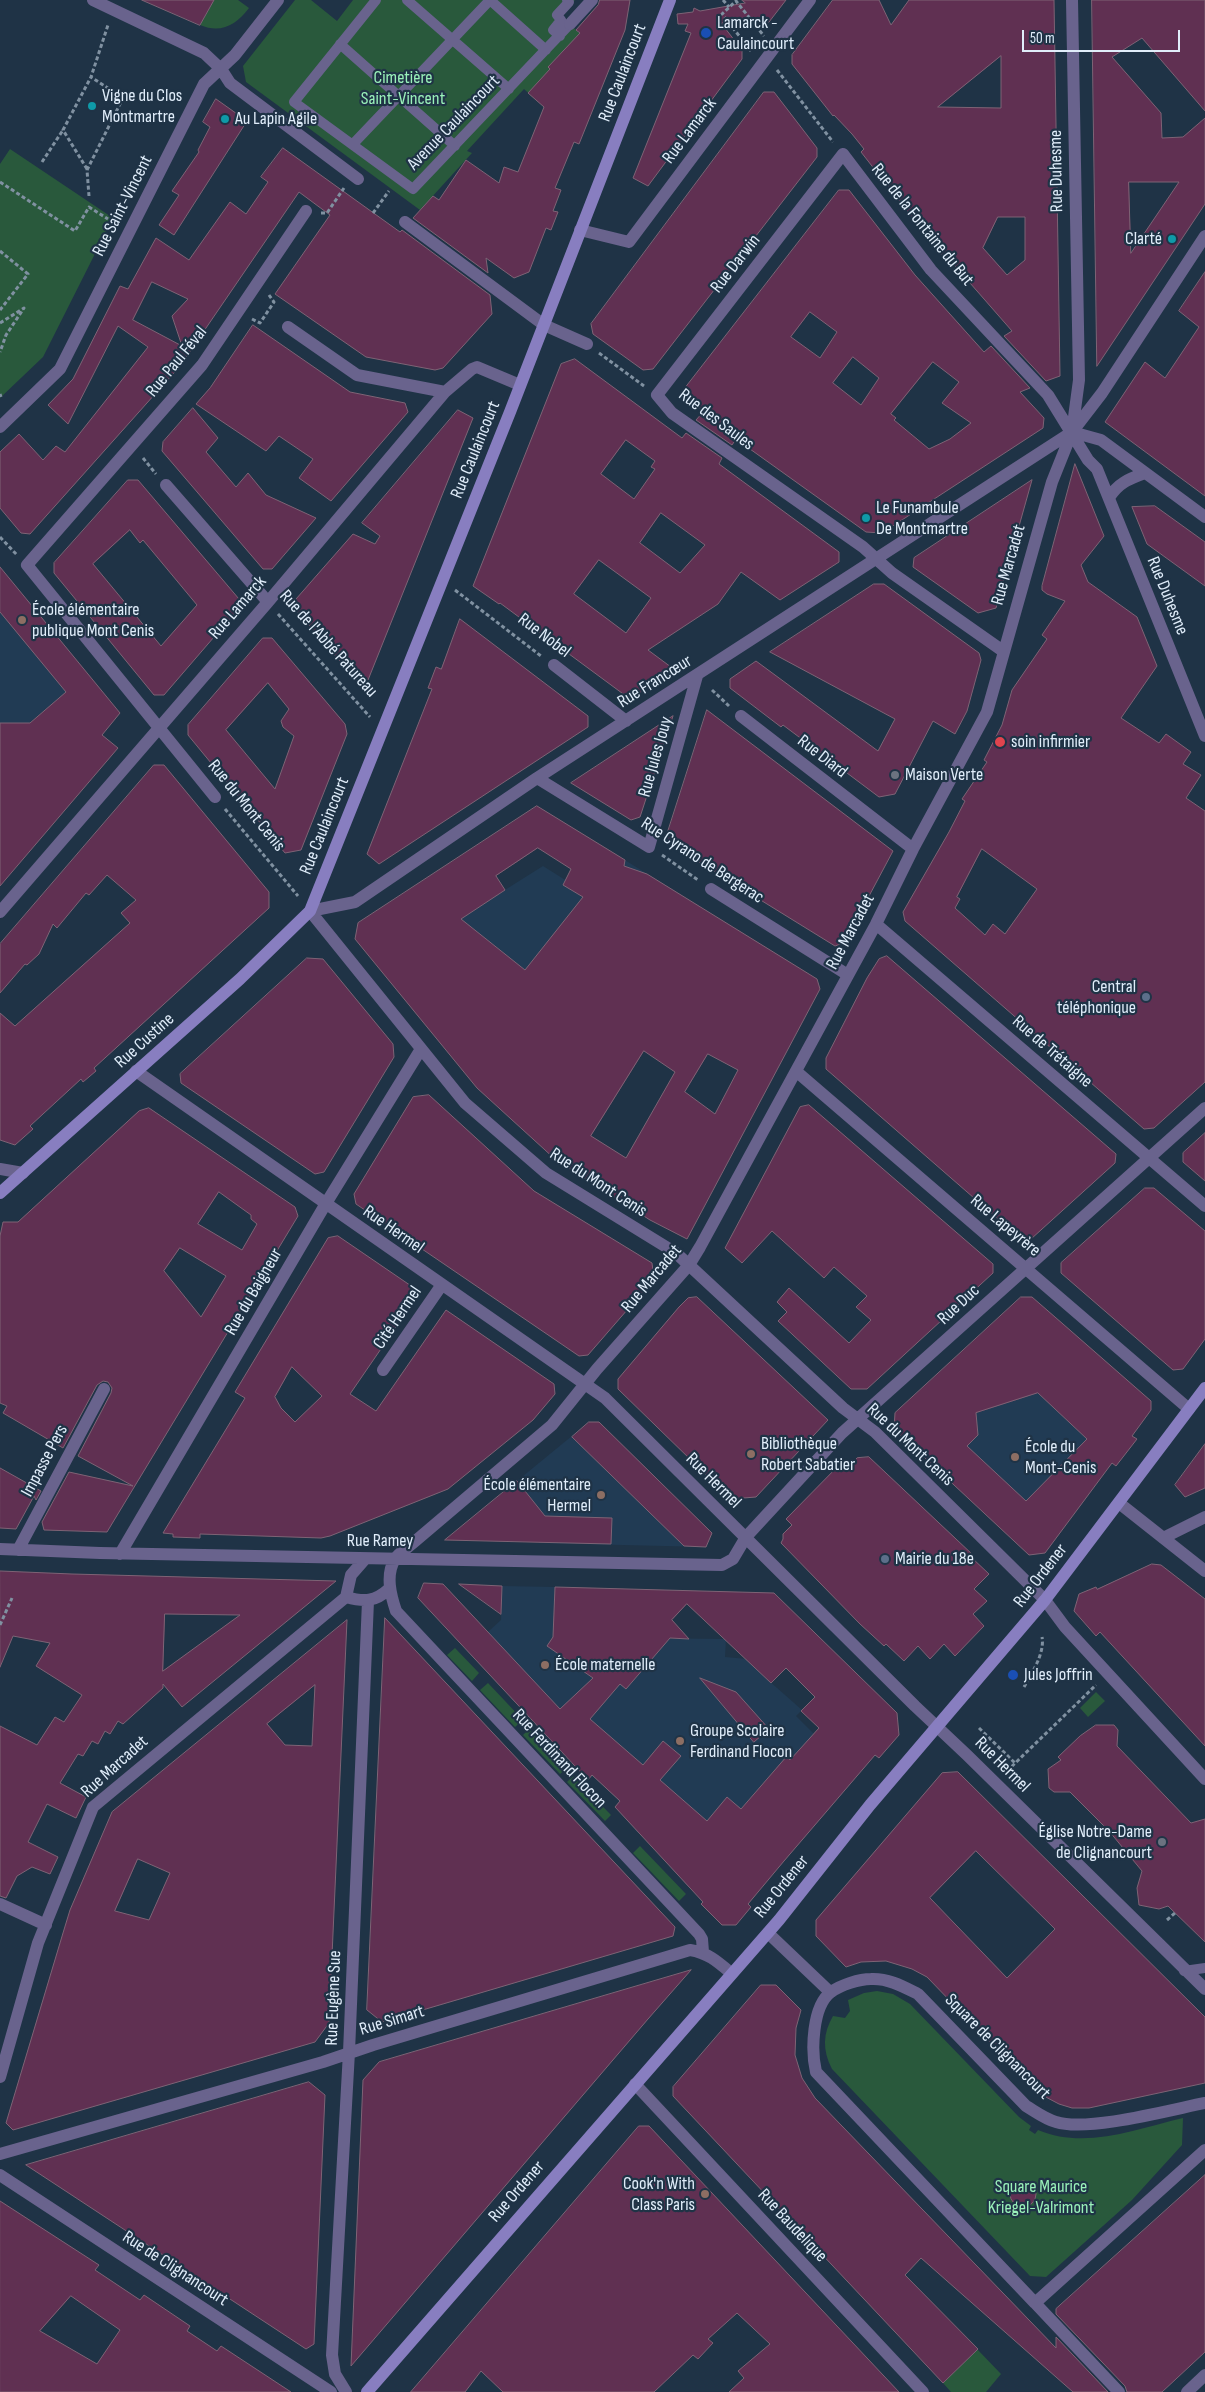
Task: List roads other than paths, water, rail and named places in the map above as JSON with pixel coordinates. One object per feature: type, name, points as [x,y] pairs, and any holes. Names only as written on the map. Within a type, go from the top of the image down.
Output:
[{"type":"street","points":[[93,0],[204,53],[221,69],[230,84],[358,179]]},
{"type":"street","name":"Rue Saint-Vincent","points":[[0,427],[60,369],[204,84],[235,55],[278,0]]},
{"type":"street","points":[[570,24],[592,0]]},
{"type":"street","name":"Rue Caulaincourt","points":[[310,911],[544,325],[670,0]]},
{"type":"street","name":"Rue Lamarck","points":[[580,230],[629,242],[810,0]]},
{"type":"street","name":"Rue Duhesme","points":[[1072,0],[1079,380],[1072,432],[1088,460],[1097,469],[1205,736]]},
{"type":"street","name":"Rue de la Fontaine du But","points":[[843,154],[931,270],[1048,395],[1072,432]]},
{"type":"street","name":"Rue Darwin","points":[[657,395],[843,154]]},
{"type":"street","name":"Rue Paul Féval","points":[[27,565],[202,365],[306,211]]},
{"type":"street","points":[[405,222],[544,325],[586,344]]},
{"type":"street","name":"Rue Marcadet","points":[[395,1559],[552,1425],[689,1265],[797,1072],[987,712],[1052,482],[1072,432],[1102,393],[1205,236]]},
{"type":"street","points":[[288,327],[357,375],[445,392]]},
{"type":"street","name":"Rue Lamarck","points":[[0,912],[268,602],[445,392],[472,369],[477,368],[520,385]]},
{"type":"street","name":"Rue des Saules","points":[[657,395],[672,413],[1003,651]]},
{"type":"street","points":[[1072,432],[1101,440],[1205,517]]},
{"type":"street","name":"Rue Francœur","points":[[310,911],[355,902],[537,778],[1072,432]]},
{"type":"street","points":[[1109,498],[1114,489],[1124,481],[1145,473]]},
{"type":"street","name":"Rue de l'Abbé Patureau","points":[[166,485],[268,602]]},
{"type":"street","name":"Rue du Mont Cenis","points":[[27,565],[216,797]]},
{"type":"street","name":"Rue Nobel","points":[[554,665],[626,721]]},
{"type":"street","name":"Rue Jules Jouy","points":[[649,847],[697,676]]},
{"type":"street","name":"Rue Diard","points":[[741,716],[913,849]]},
{"type":"street","name":"Rue Cyrano de Bergerac","points":[[537,778],[649,847]]},
{"type":"street","name":"Rue Cyrano de Bergerac","points":[[711,888],[848,975]]},
{"type":"street","name":"Rue du Mont Cenis","points":[[310,911],[465,1102],[546,1173],[676,1254],[726,1301],[875,1432],[1045,1600],[1065,1627],[1205,1779]]},
{"type":"street","name":"Rue Custine","points":[[0,1193],[240,979],[310,911]]},
{"type":"street","name":"Rue de Trétaigne","points":[[876,924],[1205,1206]]},
{"type":"street","name":"Rue du Baigneur","points":[[120,1554],[325,1205],[421,1049]]},
{"type":"street","name":"Rue Hermel","points":[[136,1072],[441,1286],[605,1398],[1184,1971],[1205,1989]]},
{"type":"street","name":"Rue Lapeyrère","points":[[797,1072],[1189,1409]]},
{"type":"street","name":"Rue Duc","points":[[746,1537],[842,1433],[1205,1108]]},
{"type":"street","points":[[0,1169],[23,1173]]},
{"type":"street","name":"Cité Hermel","points":[[383,1370],[441,1286]]},
{"type":"street","name":"Impasse Pers","points":[[18,1550],[104,1388]]},
{"type":"street","name":"Rue Ordener","points":[[367,2392],[731,1973],[768,1933],[870,1805],[1045,1600],[1205,1388]]},
{"type":"street","points":[[1119,1503],[1205,1571]]},
{"type":"street","points":[[1163,1538],[1205,1517]]},
{"type":"street","name":"Rue Ramey","points":[[0,1549],[120,1554],[267,1555],[365,1559],[443,1558],[722,1565],[734,1559],[746,1537]]},
{"type":"street","points":[[365,1559],[351,1575],[346,1597],[368,1601],[382,1596],[390,1589],[391,1569],[395,1559]]},
{"type":"street","name":"Rue Ferdinand Flocon","points":[[390,1589],[396,1611],[699,1934],[702,1939],[703,1952]]},
{"type":"street","name":"Rue Marcadet","points":[[0,2078],[38,1943],[93,1807],[346,1597]]},
{"type":"street","name":"Rue Eugène Sue","points":[[346,2392],[335,2374],[332,2355],[349,2052],[368,1601]]},
{"type":"street","points":[[0,1904],[46,1925]]},
{"type":"street","points":[[768,1933],[830,1992],[822,2007],[814,2031],[816,2072],[1119,2392]]},
{"type":"street","name":"Rue Simart","points":[[0,2154],[323,2062],[349,2052],[690,1950],[703,1952]]},
{"type":"street","points":[[703,1952],[713,1957],[731,1973]]},
{"type":"street","name":"Square de Clignancourt","points":[[830,1992],[846,1985],[871,1979],[895,1983],[918,1994],[1026,2106],[1042,2117],[1058,2123],[1092,2125],[1205,2103]]},
{"type":"street","name":"Rue Baudelique","points":[[635,2084],[923,2392]]},
{"type":"street","points":[[1035,2303],[1205,2150]]},
{"type":"street","name":"Rue de Clignancourt","points":[[0,2175],[332,2392]]},
{"type":"street","points":[[1187,2392],[1205,2375]]},
{"type":"lane","points":[[376,0],[294,102],[354,144],[490,0],[546,50]]},
{"type":"lane","points":[[407,0],[509,88]]},
{"type":"lane","points":[[560,36],[553,30],[561,20],[557,15],[569,2],[567,0]]},
{"type":"lane","name":"Avenue Caulaincourt","points":[[354,144],[413,189],[570,24]]},
{"type":"lane","points":[[340,44],[455,146]]},
{"type":"lane","points":[[1184,1971],[1205,1968]]},
{"type":"place","name":"Lamarck - Caulaincourt","points":[[706,33]]},
{"type":"place","name":"Vigne du Clos Montmartre","points":[[92,106]]},
{"type":"place","name":"Au Lapin Agile","points":[[225,119]]},
{"type":"place","name":"Clarté","points":[[1172,239]]},
{"type":"place","name":"Le Funambule De Montmartre","points":[[866,518]]},
{"type":"place","name":"École élémentaire publique Mont Cenis","points":[[22,620]]},
{"type":"place","name":"soin infirmier","points":[[1000,742]]},
{"type":"place","name":"Maison Verte","points":[[895,775]]},
{"type":"place","name":"Central téléphonique","points":[[1146,997]]},
{"type":"place","name":"Bibliothèque Robert Sabatier","points":[[751,1454]]},
{"type":"place","name":"École du Mont-Cenis","points":[[1015,1457]]},
{"type":"place","name":"École élémentaire Hermel","points":[[601,1495]]},
{"type":"place","name":"Mairie du 18e","points":[[885,1559]]},
{"type":"place","name":"École maternelle","points":[[545,1665]]},
{"type":"place","name":"Jules Joffrin","points":[[1013,1675]]},
{"type":"place","name":"Groupe Scolaire Ferdinand Flocon","points":[[680,1741]]},
{"type":"place","name":"Église Notre-Dame de Clignancourt","points":[[1162,1842]]},
{"type":"place","name":"Cook'n With Class Paris","points":[[705,2194]]},
{"type":"park label","name":"Cimetière Saint-Vincent","points":[[403,88]]},
{"type":"park label","name":"Square Maurice Kriegel-Valrimont","points":[[1041,2197]]}]
